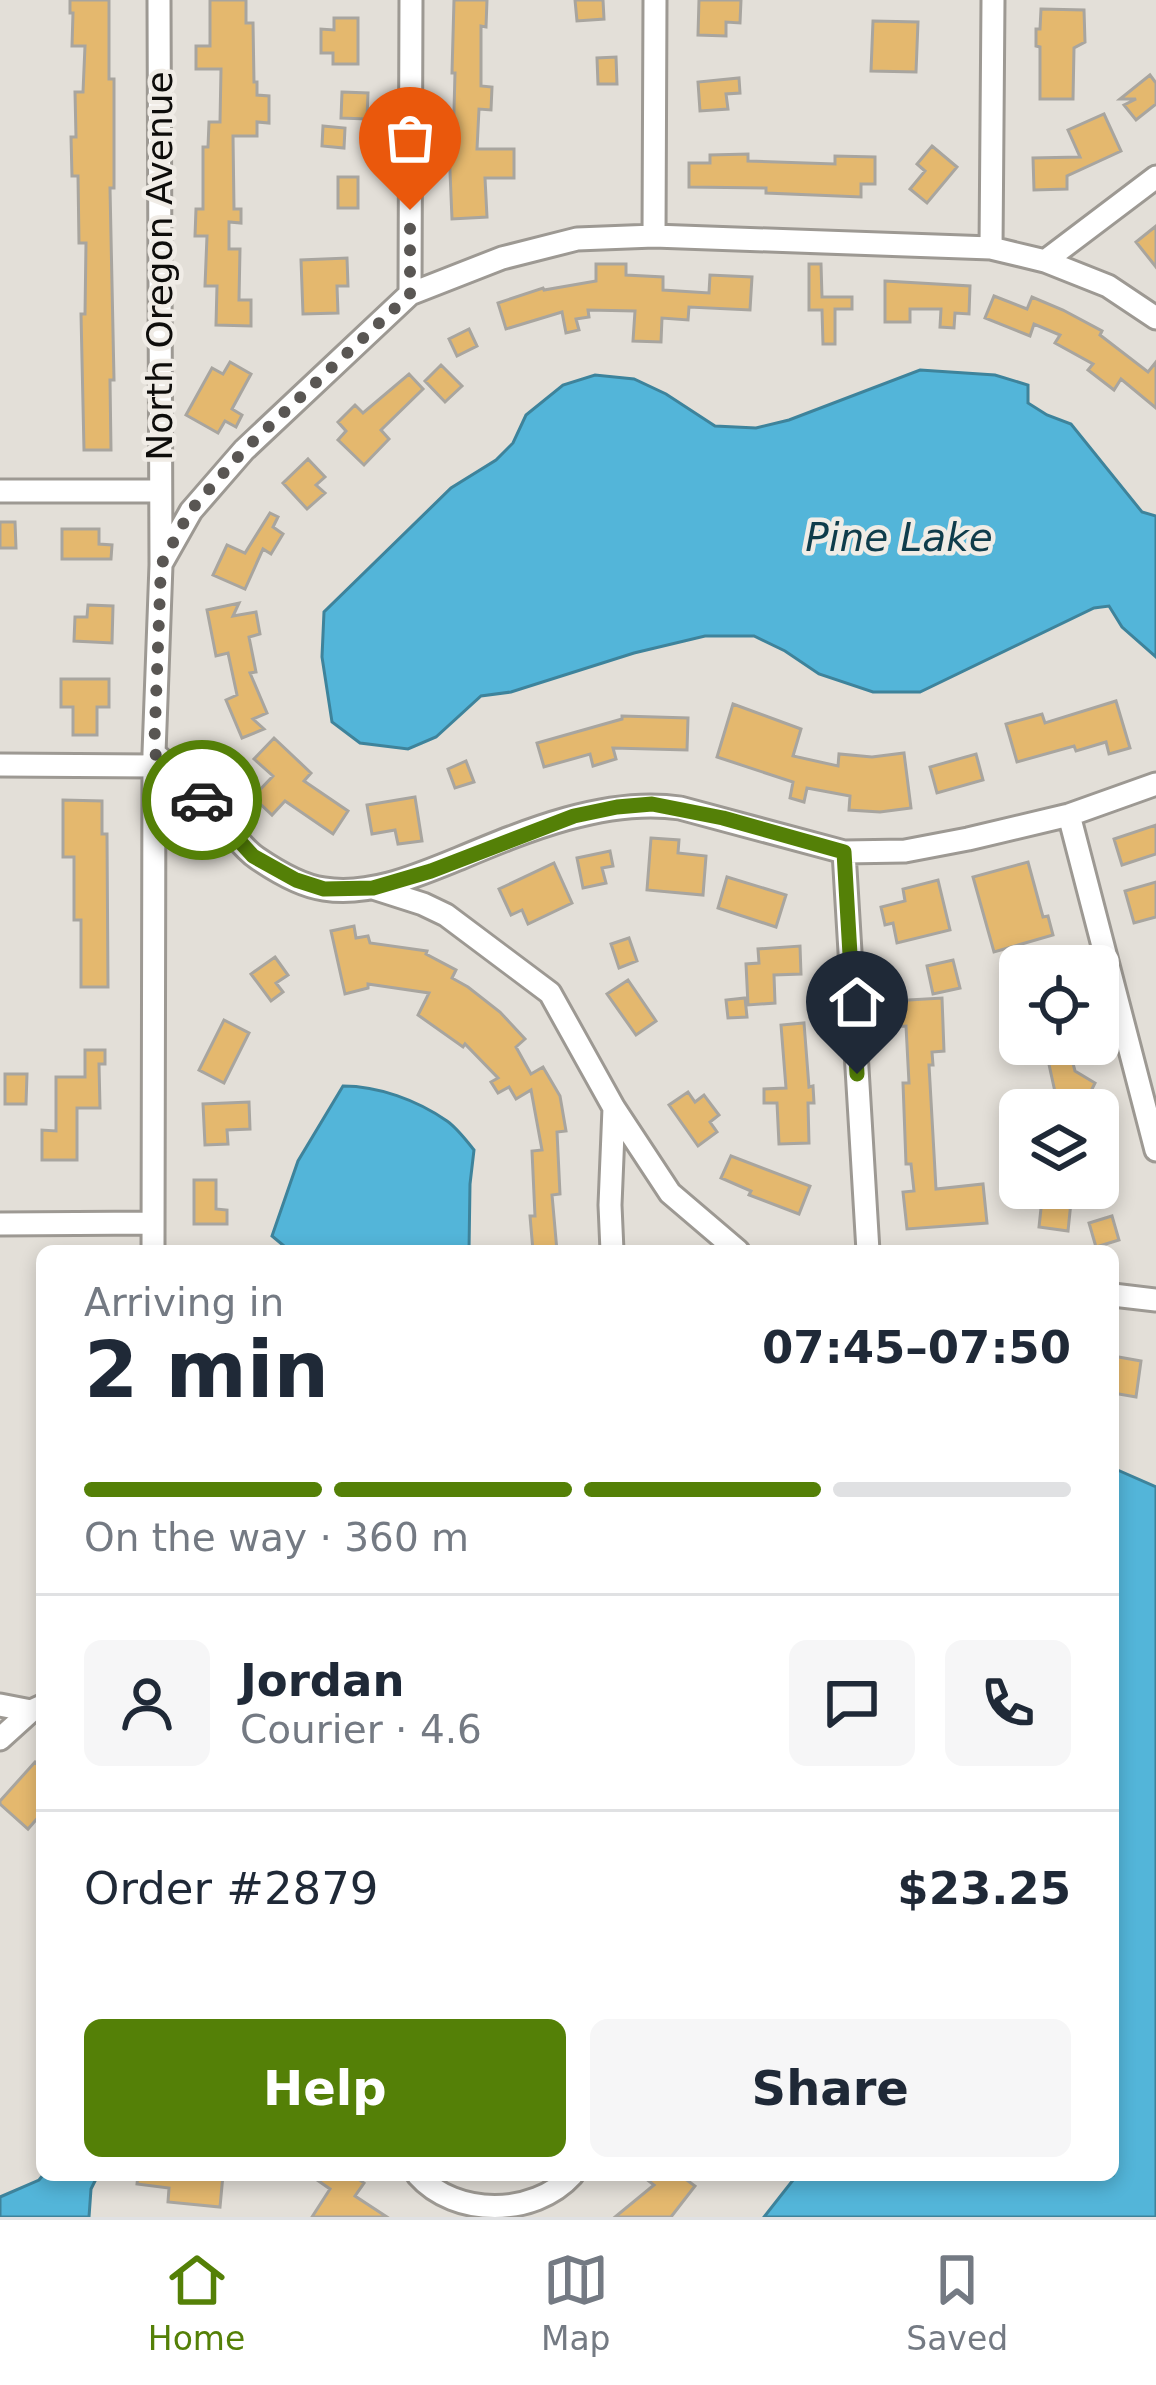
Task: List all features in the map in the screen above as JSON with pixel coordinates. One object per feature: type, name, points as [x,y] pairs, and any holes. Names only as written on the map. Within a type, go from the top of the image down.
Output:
[{"type":"street","name":"North Oregon Avenue","points":[[153,1245],[154,759],[161,565],[159,0]]},
{"type":"street","points":[[410,294],[411,0]]},
{"type":"street","points":[[654,236],[655,0]]},
{"type":"street","points":[[991,248],[993,0]]},
{"type":"street","points":[[1045,261],[1156,177]]},
{"type":"street","points":[[161,565],[190,511],[244,450],[410,294],[502,258],[577,239],[654,236],[991,248],[1045,261],[1108,286],[1156,318]]},
{"type":"street","points":[[0,491],[160,491]]},
{"type":"street","points":[[0,765],[154,759],[174,770],[253,856],[296,880],[324,889],[373,888],[574,816],[617,807],[652,804],[723,818],[844,852],[905,850],[1069,815],[1156,784]]},
{"type":"street","points":[[1069,815],[1156,1150]]},
{"type":"street","points":[[844,852],[868,1245]]},
{"type":"street","points":[[373,888],[446,915],[550,993],[614,1108],[670,1193],[731,1245]]},
{"type":"street","points":[[612,1245],[614,1108]]},
{"type":"street","points":[[0,1225],[153,1223]]},
{"type":"street","points":[[1119,1296],[1156,1300]]},
{"type":"street","points":[[0,1706],[36,1708]]},
{"type":"street","points":[[0,1739],[36,1709]]},
{"type":"street","points":[[423,2181],[449,2199],[513,2209],[540,2200],[567,2181]]},
{"type":"water","name":"Pine Lake","points":[[920,370],[995,375],[1028,385],[1028,403],[1071,424],[1142,512],[1156,516],[1156,657],[1122,627],[1109,606],[1094,608],[920,692],[873,692],[819,674],[754,636],[705,636],[511,692],[481,696],[436,737],[408,749],[360,743],[332,722],[322,657],[324,612],[451,488],[496,460],[513,443],[526,415],[563,385],[595,375],[634,379],[715,426],[756,428]]},
{"type":"water","points":[[343,1086],[383,1092],[423,1107],[451,1124],[474,1150],[469,1245],[283,1245],[272,1236],[298,1161]]},
{"type":"water","points":[[1119,1471],[1156,1487],[1156,2217],[764,2217],[792,2181],[1119,2181]]},
{"type":"water","points":[[37,2181],[95,2181],[89,2217],[0,2217],[0,2197]]},
{"type":"building","points":[[70,0],[109,0],[109,79],[114,79],[111,450],[84,450],[81,314],[85,314],[86,243],[79,243],[78,176],[72,176],[71,137],[76,137],[75,92],[83,92],[85,46],[72,46]]},
{"type":"building","points":[[210,0],[246,0],[246,23],[253,23],[257,95],[269,96],[269,123],[257,122],[257,136],[233,136],[234,209],[241,209],[241,223],[229,222],[229,249],[240,249],[239,300],[251,300],[251,326],[216,325],[217,286],[205,286],[207,236],[195,236],[196,209],[203,209],[203,147],[208,147],[209,122],[220,122],[221,69],[196,69],[196,46],[210,46]]},
{"type":"building","points":[[454,0],[487,0],[486,27],[481,26],[481,86],[492,87],[491,110],[479,109],[477,149],[514,149],[514,178],[485,178],[487,217],[452,219],[449,148],[453,148]]},
{"type":"building","points":[[575,0],[603,0],[604,19],[577,21]]},
{"type":"building","points":[[699,0],[741,0],[740,23],[726,22],[726,36],[698,35]]},
{"type":"building","points":[[1041,9],[1084,10],[1085,42],[1074,48],[1073,99],[1040,99],[1036,29],[1040,29]]},
{"type":"building","points":[[334,18],[358,18],[358,64],[333,64],[333,53],[321,53],[321,29],[334,30]]},
{"type":"building","points":[[873,21],[918,22],[916,72],[871,71]]},
{"type":"building","points":[[616,57],[617,84],[598,84],[597,58]]},
{"type":"building","points":[[1150,75],[1156,83],[1156,104],[1136,120],[1124,105],[1136,99],[1120,99]]},
{"type":"building","points":[[739,78],[740,93],[726,94],[728,109],[700,111],[698,82]]},
{"type":"building","points":[[342,92],[368,93],[367,119],[341,118]]},
{"type":"building","points":[[1104,114],[1121,151],[1067,176],[1067,189],[1034,190],[1033,158],[1080,157],[1068,130]]},
{"type":"building","points":[[323,126],[345,128],[344,148],[322,146]]},
{"type":"building","points":[[932,146],[957,167],[927,203],[910,189],[925,171],[917,164]]},
{"type":"building","points":[[748,154],[748,161],[835,164],[835,156],[875,157],[875,184],[861,184],[861,197],[689,187],[689,163],[710,163],[710,155]]},
{"type":"building","points":[[338,177],[358,177],[358,208],[338,208]]},
{"type":"building","points":[[1156,226],[1156,267],[1136,242]]},
{"type":"building","points":[[347,258],[348,286],[337,286],[338,313],[303,314],[301,260]]},
{"type":"building","points":[[596,264],[626,264],[626,275],[663,277],[663,290],[709,293],[710,275],[752,277],[750,310],[689,307],[688,320],[662,318],[661,342],[633,341],[635,311],[588,310],[589,317],[576,319],[579,330],[566,333],[562,312],[506,329],[498,303],[543,288],[596,281]]},
{"type":"building","points":[[809,264],[821,264],[822,297],[852,297],[852,309],[835,309],[835,344],[823,344],[822,310],[809,310]]},
{"type":"building","points":[[885,281],[970,286],[969,314],[955,313],[954,328],[940,327],[941,309],[910,309],[910,322],[885,322]]},
{"type":"building","points":[[994,296],[1027,309],[1032,297],[1102,331],[1100,335],[1148,372],[1156,362],[1156,408],[1121,379],[1114,390],[1088,370],[1093,364],[1055,343],[1060,335],[1034,324],[1030,336],[985,318]]},
{"type":"building","points":[[469,329],[477,346],[457,356],[449,339]]},
{"type":"building","points":[[230,362],[251,374],[232,409],[242,415],[236,427],[225,421],[218,433],[186,415],[212,368],[223,374]]},
{"type":"building","points":[[441,365],[462,386],[445,402],[425,381]]},
{"type":"building","points":[[409,374],[423,389],[381,430],[389,439],[364,465],[338,440],[346,431],[338,422],[355,405],[363,413]]},
{"type":"building","points":[[308,459],[325,477],[316,485],[325,493],[307,509],[283,483]]},
{"type":"building","points":[[270,513],[278,517],[273,527],[283,534],[271,554],[263,549],[245,589],[213,575],[227,545],[245,553]]},
{"type":"building","points":[[0,522],[15,522],[16,548],[0,548]]},
{"type":"building","points":[[62,529],[99,529],[99,544],[112,545],[111,559],[62,559]]},
{"type":"building","points":[[239,603],[233,616],[256,612],[260,634],[249,637],[256,672],[250,673],[267,713],[253,719],[264,729],[242,738],[226,700],[237,695],[228,653],[216,656],[207,610]]},
{"type":"building","points":[[88,605],[113,606],[112,643],[74,641],[75,617],[87,617]]},
{"type":"building","points":[[61,679],[109,679],[109,707],[97,707],[97,735],[73,735],[73,707],[61,707]]},
{"type":"building","points":[[1116,701],[1130,748],[1109,754],[1106,742],[1017,762],[1006,724],[1042,714],[1045,723]]},
{"type":"building","points":[[733,704],[801,729],[793,756],[838,766],[839,754],[904,753],[911,808],[849,810],[850,796],[807,788],[804,802],[790,798],[793,782],[717,757]]},
{"type":"building","points":[[622,716],[688,718],[687,750],[613,748],[616,759],[593,766],[590,754],[544,767],[537,743]]},
{"type":"building","points":[[274,738],[311,773],[304,781],[348,811],[333,834],[285,801],[272,815],[253,797],[273,776],[254,759]]},
{"type":"building","points":[[976,754],[983,780],[937,793],[930,767]]},
{"type":"building","points":[[466,761],[474,782],[455,788],[448,769]]},
{"type":"building","points":[[415,797],[422,841],[398,844],[395,830],[372,834],[367,805]]},
{"type":"building","points":[[63,800],[102,801],[102,834],[107,834],[108,987],[81,987],[81,920],[74,920],[74,857],[63,857]]},
{"type":"building","points":[[1156,825],[1156,854],[1122,865],[1114,839]]},
{"type":"building","points":[[651,838],[679,840],[678,853],[706,856],[703,895],[647,890]]},
{"type":"building","points":[[610,851],[613,866],[602,868],[606,883],[583,888],[577,858]]},
{"type":"building","points":[[1028,862],[1043,917],[1048,916],[1053,935],[999,945],[994,952],[973,877]]},
{"type":"building","points":[[554,863],[572,903],[528,924],[522,910],[511,915],[499,889]]},
{"type":"building","points":[[727,877],[786,895],[776,927],[718,908]]},
{"type":"building","points":[[938,880],[950,930],[897,943],[893,923],[885,925],[881,907],[905,901],[903,889]]},
{"type":"building","points":[[1156,882],[1156,917],[1134,923],[1125,891]]},
{"type":"building","points":[[354,926],[356,938],[368,936],[370,943],[427,951],[456,970],[452,978],[500,1012],[525,1039],[516,1047],[531,1074],[543,1067],[560,1096],[566,1131],[557,1132],[560,1194],[552,1195],[556,1245],[532,1245],[532,1151],[542,1150],[531,1090],[516,1099],[509,1087],[498,1093],[491,1082],[498,1078],[465,1044],[463,1047],[418,1015],[429,993],[368,984],[368,988],[345,994],[331,931]]},
{"type":"building","points":[[629,938],[637,961],[619,968],[611,944]]},
{"type":"building","points":[[800,946],[801,974],[774,975],[775,1003],[748,1005],[746,964],[759,963],[758,949]]},
{"type":"building","points":[[275,957],[288,975],[276,983],[283,992],[271,1001],[251,974]]},
{"type":"building","points":[[953,960],[960,988],[933,994],[927,966]]},
{"type":"building","points":[[628,980],[656,1021],[636,1035],[607,994]]},
{"type":"building","points":[[745,998],[747,1017],[728,1018],[726,1000]]},
{"type":"building","points":[[942,998],[944,1051],[932,1052],[933,1065],[929,1065],[936,1189],[983,1184],[987,1223],[907,1229],[903,1192],[914,1191],[911,1164],[906,1164],[906,1026],[894,1027],[892,1001]]},
{"type":"building","points":[[224,1020],[249,1033],[224,1083],[199,1070]]},
{"type":"building","points":[[804,1023],[814,1103],[808,1103],[809,1143],[779,1144],[777,1103],[764,1103],[764,1089],[786,1088],[781,1025]]},
{"type":"building","points":[[85,1050],[105,1050],[105,1064],[99,1064],[100,1108],[77,1108],[77,1160],[42,1160],[42,1130],[56,1131],[56,1077],[85,1077]]},
{"type":"building","points":[[1049,1065],[1073,1065],[1095,1083],[1092,1089],[1054,1089]]},
{"type":"building","points":[[5,1074],[27,1074],[26,1104],[5,1104]]},
{"type":"building","points":[[688,1092],[695,1102],[704,1095],[719,1115],[710,1122],[717,1132],[698,1146],[669,1105]]},
{"type":"building","points":[[249,1102],[250,1129],[227,1130],[228,1144],[205,1145],[203,1104]]},
{"type":"building","points":[[731,1156],[810,1186],[799,1214],[749,1195],[751,1191],[721,1178]]},
{"type":"building","points":[[194,1180],[216,1180],[216,1209],[227,1210],[227,1224],[194,1224]]},
{"type":"building","points":[[1041,1209],[1070,1209],[1068,1231],[1039,1227]]},
{"type":"building","points":[[1112,1216],[1119,1240],[1095,1245],[1089,1223]]},
{"type":"building","points":[[1119,1357],[1141,1361],[1136,1397],[1119,1394]]},
{"type":"building","points":[[36,1763],[36,1820],[28,1829],[0,1801]]},
{"type":"building","points":[[222,2181],[220,2207],[168,2202],[169,2188],[137,2184]]},
{"type":"building","points":[[319,2181],[361,2181],[355,2196],[387,2217],[312,2217],[330,2189]]},
{"type":"building","points":[[649,2181],[688,2181],[695,2186],[671,2217],[615,2217],[654,2185]]},
{"type":"way so far","points":[[202,800],[154,753],[161,565],[190,511],[244,450],[410,294],[410,210]]},
{"type":"route","points":[[202,800],[253,856],[296,880],[324,889],[373,888],[574,816],[652,804],[723,818],[844,852],[857,1074]]}]
